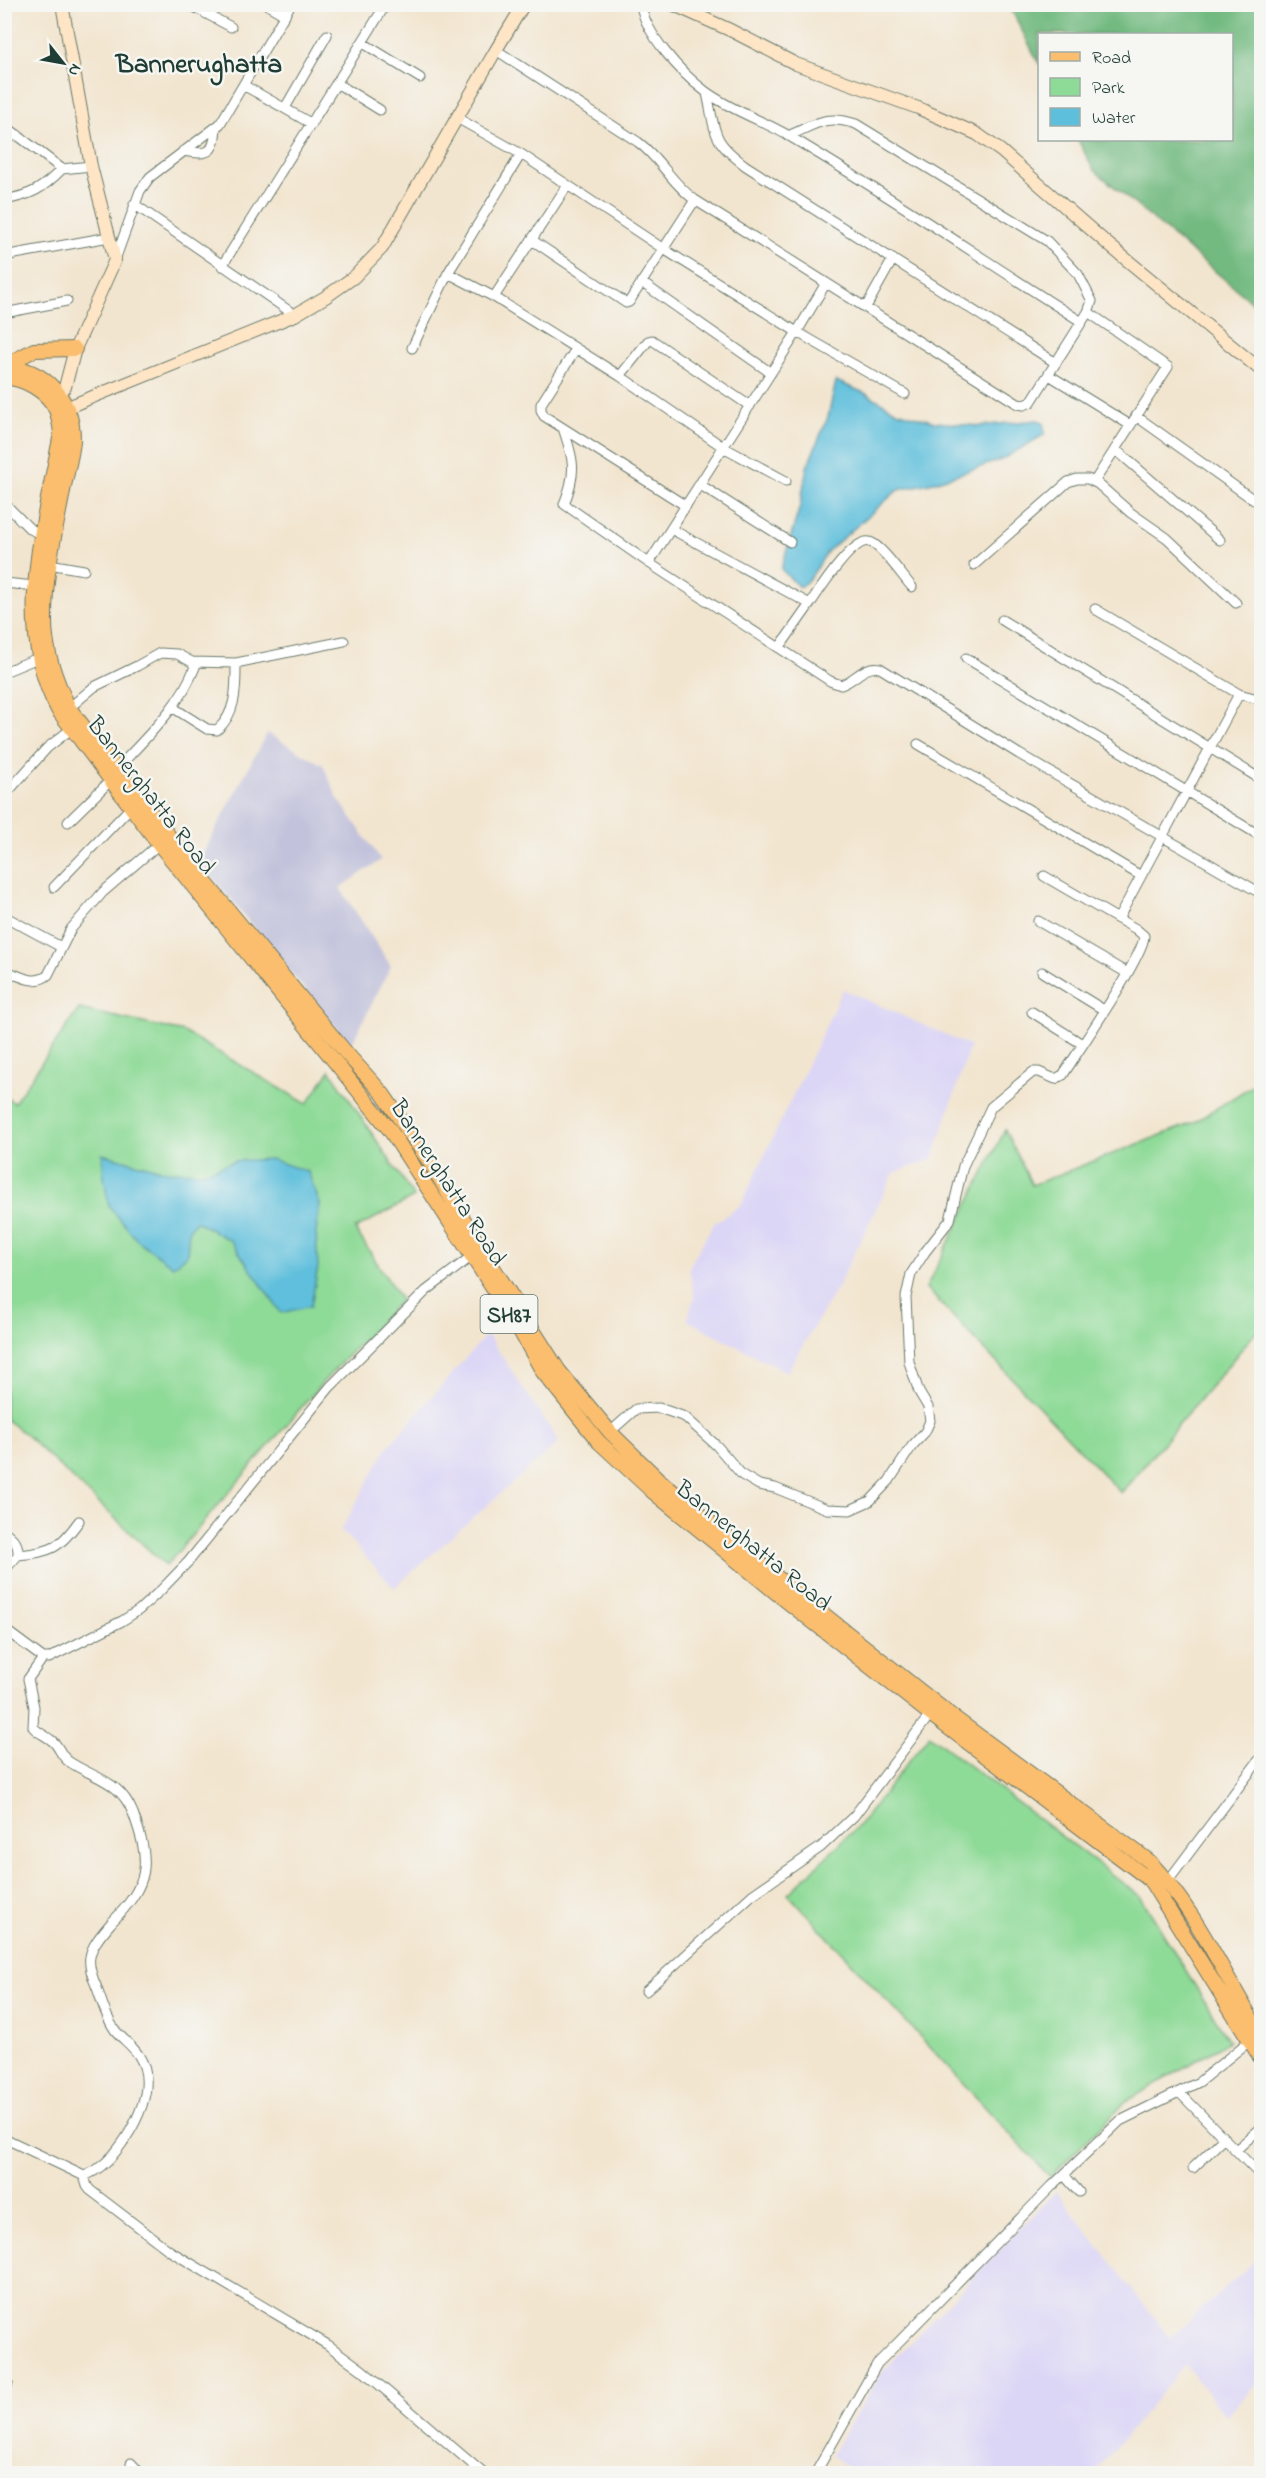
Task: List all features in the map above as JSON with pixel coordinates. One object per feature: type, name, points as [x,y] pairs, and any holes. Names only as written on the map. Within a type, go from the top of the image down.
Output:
[{"type":"main road","points":[[59,403],[75,349],[115,260],[91,166],[62,4]]},
{"type":"main road","points":[[59,403],[295,315],[354,277],[382,248],[524,4]]},
{"type":"main road","points":[[672,4],[730,30],[796,64],[918,108],[977,134],[1001,151],[1110,246],[1262,371]]},
{"type":"main road","points":[[5,370],[34,350],[75,349]]},
{"type":"main road","points":[[5,370],[24,369],[40,375],[59,403]]},
{"type":"main road","name":"Bannerghatta Road","points":[[59,403],[61,433],[35,586],[34,628],[38,658],[47,690],[282,986],[390,1130],[472,1256],[543,1372],[599,1442],[652,1491],[1150,1880],[1258,2034]]},
{"type":"main road","name":"Bannerghatta Road","points":[[59,403],[73,441],[49,564],[44,618],[48,651],[55,677],[76,726]]},
{"type":"main road","name":"Bannerghatta Road","points":[[114,775],[131,807],[159,844],[282,986],[383,1094],[431,1164],[477,1242],[559,1371],[610,1432],[658,1479],[934,1709],[1149,1861],[1168,1881],[1190,1915],[1258,2034],[1262,2060]]},
{"type":"street","points":[[188,4],[231,27]]},
{"type":"street","points":[[266,4],[285,15]]},
{"type":"street","points":[[115,260],[140,191],[150,177],[216,128],[225,118],[291,4]]},
{"type":"street","points":[[222,266],[386,4]]},
{"type":"street","points":[[641,4],[642,11],[662,46],[678,66],[707,93],[788,136],[1082,322]]},
{"type":"street","points":[[285,108],[327,35]]},
{"type":"street","points":[[363,43],[420,78]]},
{"type":"street","points":[[496,50],[638,142],[659,160],[681,190],[695,200],[1018,404],[1024,405],[1031,402],[1088,312],[1092,301],[1078,274],[1047,241],[856,124],[841,119],[828,119],[788,136]]},
{"type":"street","points":[[338,84],[380,110]]},
{"type":"street","points":[[245,86],[312,123]]},
{"type":"street","points":[[707,93],[717,139],[725,150],[746,166],[1056,363]]},
{"type":"street","points":[[457,118],[521,154],[662,248],[797,332],[904,394]]},
{"type":"street","points":[[4,125],[62,169]]},
{"type":"street","points":[[183,151],[202,154],[209,152],[215,142],[216,128]]},
{"type":"street","points":[[4,138],[18,135]]},
{"type":"street","points":[[412,348],[448,273],[521,154]]},
{"type":"street","points":[[4,200],[26,196],[42,189],[62,169],[91,166]]},
{"type":"street","points":[[494,297],[567,186]]},
{"type":"street","points":[[532,240],[623,302],[629,302],[695,200]]},
{"type":"street","points":[[134,204],[295,315]]},
{"type":"street","points":[[4,256],[109,237]]},
{"type":"street","points":[[866,307],[893,259]]},
{"type":"street","points":[[448,273],[494,297],[620,376],[723,447],[786,481]]},
{"type":"street","points":[[641,282],[771,373]]},
{"type":"street","points":[[649,563],[826,283]]},
{"type":"street","points":[[4,313],[67,301]]},
{"type":"street","points":[[1088,312],[1168,367],[1094,482]]},
{"type":"street","points":[[620,376],[648,341],[652,340],[750,406]]},
{"type":"street","points":[[576,349],[541,404],[544,416],[686,506]]},
{"type":"street","points":[[1049,375],[1130,425]]},
{"type":"street","points":[[1136,416],[1258,502],[1262,490]]},
{"type":"street","points":[[563,428],[573,466],[573,482],[564,504],[649,563],[830,681],[841,685],[849,682],[866,668],[880,668],[1019,754],[1262,894]]},
{"type":"street","points":[[1115,449],[1220,540]]},
{"type":"street","points":[[974,565],[1068,482],[1077,479],[1094,482],[1167,538],[1236,603]]},
{"type":"street","points":[[699,484],[790,542]]},
{"type":"street","points":[[4,503],[29,528],[43,536]]},
{"type":"street","points":[[671,529],[810,604]]},
{"type":"street","points":[[779,648],[850,552],[866,542],[872,542],[912,587]]},
{"type":"street","points":[[49,564],[84,570]]},
{"type":"street","points":[[4,583],[35,586]]},
{"type":"street","points":[[1095,609],[1239,694],[1261,700]]},
{"type":"street","points":[[1002,620],[1262,780]]},
{"type":"street","points":[[69,708],[94,687],[160,653],[177,654],[192,662],[236,663],[344,641]]},
{"type":"street","points":[[4,672],[38,658]]},
{"type":"street","points":[[966,658],[1262,837]]},
{"type":"street","points":[[68,822],[114,775],[172,707],[188,684],[195,667],[192,662]]},
{"type":"street","points":[[172,707],[207,729],[217,730],[231,711],[236,692],[236,663]]},
{"type":"street","points":[[1118,919],[1239,694]]},
{"type":"street","points":[[4,796],[48,748],[76,726]]},
{"type":"street","points":[[918,744],[1141,876]]},
{"type":"street","points":[[54,887],[131,807]]},
{"type":"street","points":[[4,970],[34,981],[41,980],[48,975],[71,928],[103,892],[159,844]]},
{"type":"street","points":[[610,1432],[636,1409],[669,1410],[693,1424],[717,1446],[734,1467],[752,1482],[775,1488],[827,1509],[850,1510],[870,1501],[889,1480],[912,1446],[925,1432],[930,1421],[928,1407],[919,1392],[909,1362],[906,1297],[911,1274],[950,1220],[963,1166],[991,1107],[1033,1072],[1039,1072],[1050,1078],[1060,1078],[1144,943],[1144,936],[1136,928],[1044,876]]},
{"type":"street","points":[[4,916],[61,946]]},
{"type":"street","points":[[1038,921],[1127,973]]},
{"type":"street","points":[[1042,972],[1104,1010]]},
{"type":"street","points":[[1032,1012],[1082,1044]]},
{"type":"street","points":[[84,2176],[117,2152],[143,2106],[146,2074],[140,2057],[118,2034],[109,2020],[92,1976],[89,1959],[93,1947],[137,1894],[142,1884],[145,1857],[133,1813],[118,1788],[69,1762],[52,1740],[33,1727],[34,1707],[28,1679],[43,1658],[54,1656],[122,1621],[139,1610],[162,1589],[189,1562],[330,1387],[426,1291],[472,1256]]},
{"type":"street","points":[[18,1555],[48,1551],[69,1535],[79,1521]]},
{"type":"street","points":[[4,1531],[19,1547],[18,1555],[4,1571]]},
{"type":"street","points":[[4,1629],[43,1658]]},
{"type":"street","points":[[646,1991],[752,1895],[787,1872],[839,1831],[854,1816],[934,1709]]},
{"type":"street","points":[[1168,1881],[1262,1756]]},
{"type":"street","points":[[815,2474],[878,2364],[1064,2175],[1120,2121],[1199,2082],[1258,2034]]},
{"type":"street","points":[[1180,2093],[1262,2177]]},
{"type":"street","points":[[1236,2150],[1262,2127]]},
{"type":"street","points":[[4,2138],[84,2176],[90,2190],[170,2251],[328,2345],[362,2370],[484,2474]]},
{"type":"street","points":[[1193,2168],[1224,2138]]},
{"type":"street","points":[[1064,2175],[1079,2192]]},
{"type":"street","points":[[131,2463],[141,2474]]},
{"type":"shaded area","points":[[267,733],[323,765],[337,797],[381,860],[340,888],[391,966],[351,1045],[199,861]]},
{"type":"shaded area","points":[[843,989],[970,1046],[933,1159],[894,1173],[838,1286],[787,1372],[687,1320],[694,1298],[689,1267],[713,1224],[741,1205]]},
{"type":"shaded area","points":[[487,1334],[559,1442],[394,1588],[341,1530],[387,1448]]},
{"type":"shaded area","points":[[1056,2191],[1170,2338],[1261,2255],[1261,2290],[1257,2294],[1261,2298],[1261,2379],[1226,2417],[1185,2364],[1095,2473],[856,2473],[831,2455],[883,2371]]},
{"type":"green space","points":[[1009,5],[1261,5],[1261,310],[1093,169],[1079,141],[1233,141],[1233,33],[1038,33],[1038,62]]},
{"type":"green space","points":[[79,1009],[184,1032],[307,1104],[330,1070],[414,1197],[355,1229],[401,1300],[324,1381],[166,1566],[25,1434],[5,1419],[4,1095],[14,1103]]},
{"type":"green space","points":[[1261,1080],[1261,1336],[1256,1332],[1121,1493],[926,1288],[1005,1130],[1032,1185],[1195,1122]]},
{"type":"green space","points":[[929,1735],[1141,1897],[1229,2041],[1127,2101],[1050,2177],[788,1894],[860,1824]]},
{"type":"water","points":[[836,381],[867,394],[897,411],[935,422],[979,426],[1038,420],[1043,422],[1045,434],[1001,460],[934,482],[898,490],[827,552],[809,580],[799,587],[781,569],[800,506],[807,467],[828,417]]},
{"type":"water","points":[[102,1154],[166,1171],[204,1172],[235,1161],[271,1159],[308,1172],[320,1204],[316,1233],[318,1267],[311,1306],[281,1313],[231,1241],[196,1221],[189,1230],[187,1255],[173,1266],[137,1240],[109,1206]]},
{"type":"district","name":"Bannerughatta","points":[[199,63]]}]
